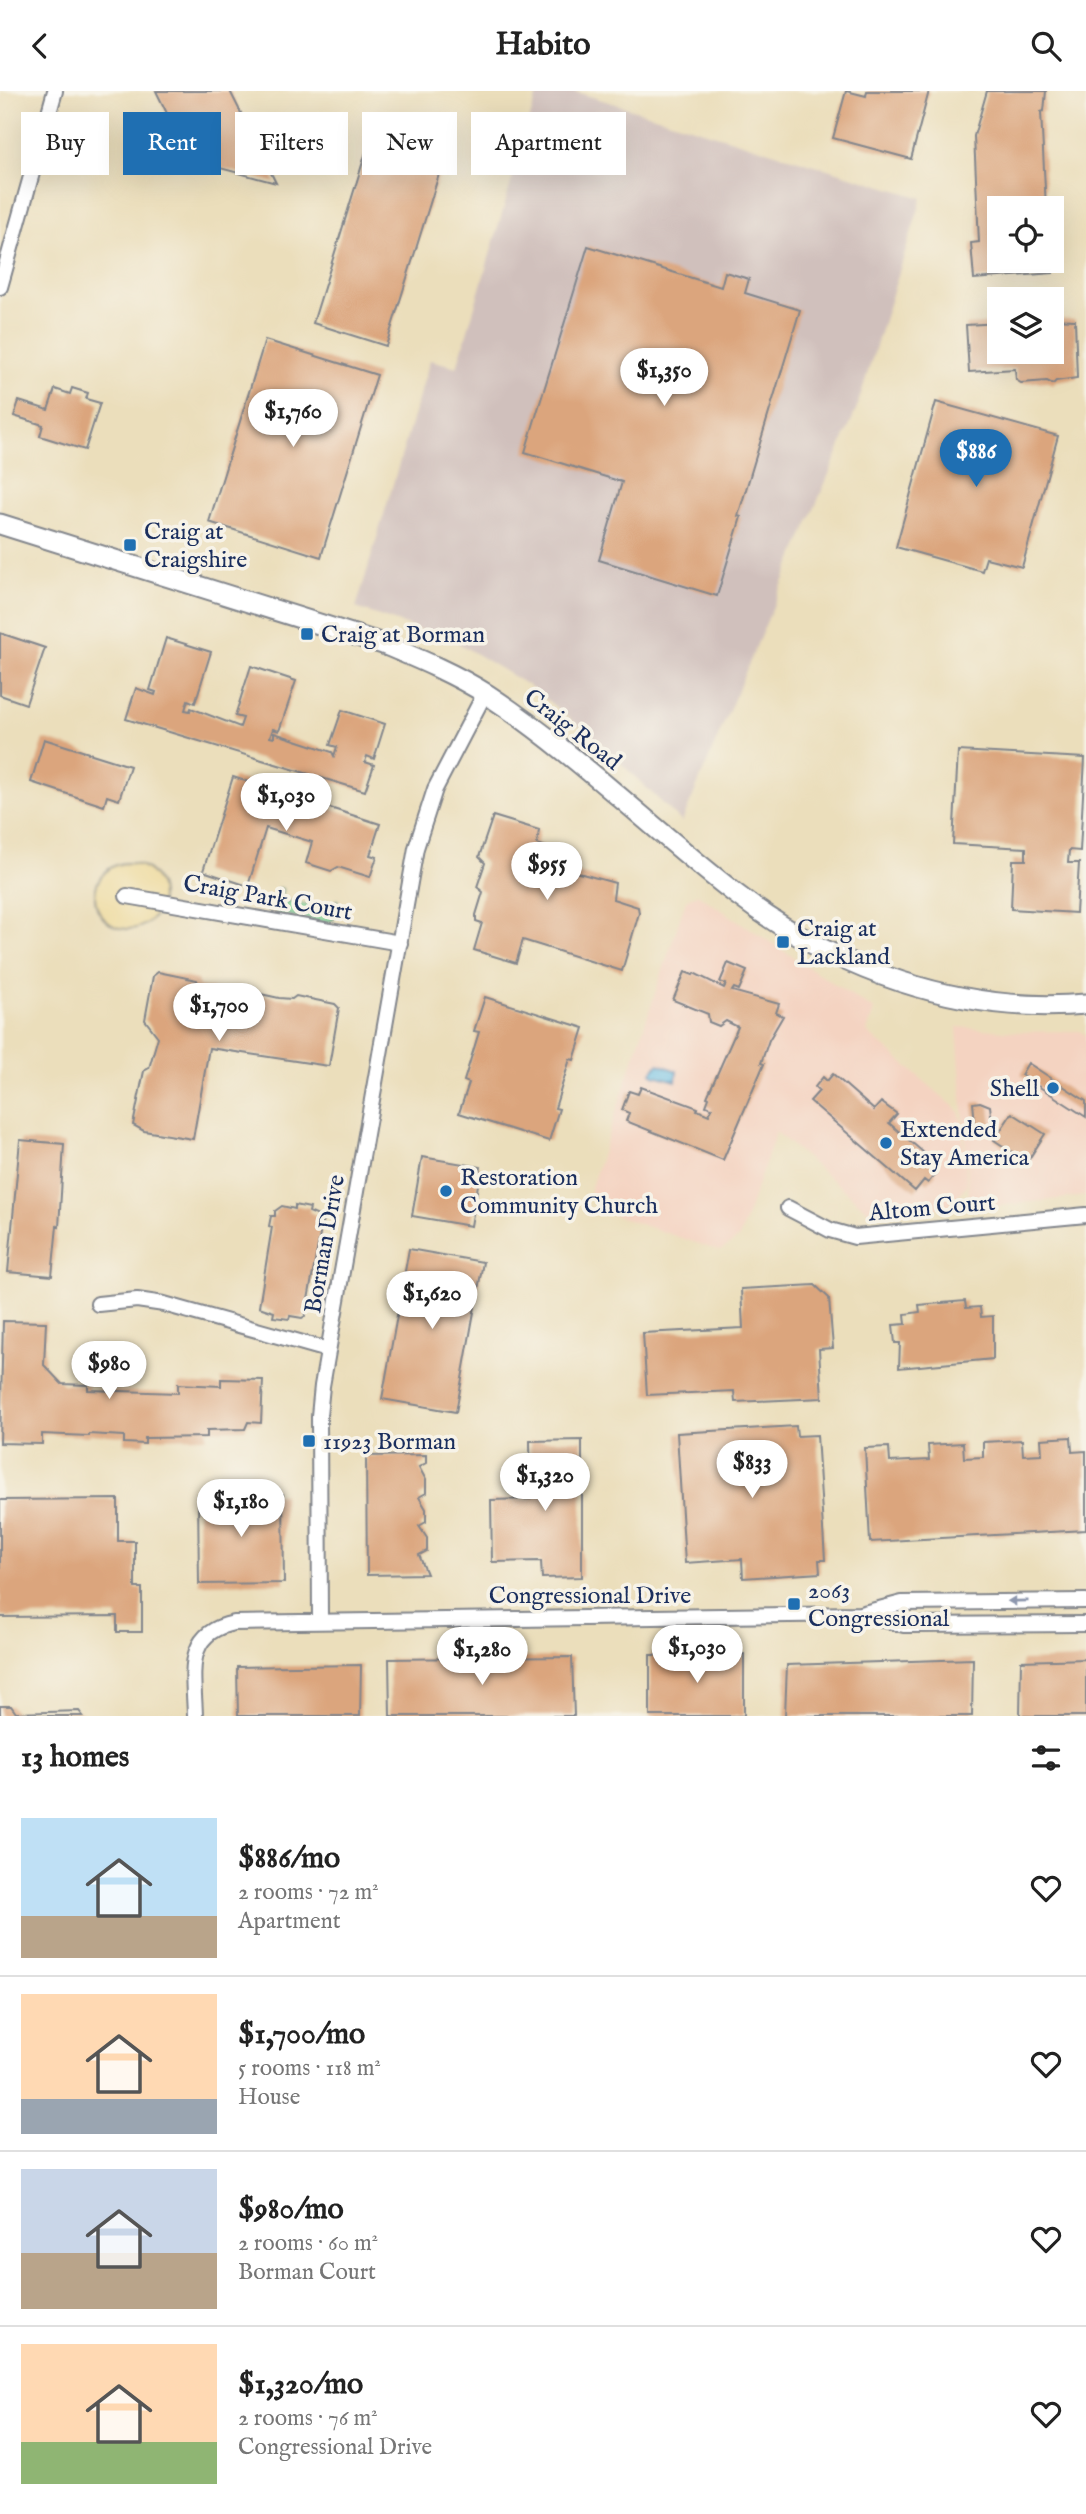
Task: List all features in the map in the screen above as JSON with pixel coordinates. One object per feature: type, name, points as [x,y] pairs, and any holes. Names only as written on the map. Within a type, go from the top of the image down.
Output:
[{"type":"main road","name":"Craig Road","points":[[0,524],[383,644],[438,668],[485,693],[557,747],[738,895],[812,943],[915,988],[982,1001],[1082,1005]]},
{"type":"street","points":[[0,287],[55,91]]},
{"type":"street","name":"Borman Drive","points":[[320,1619],[319,1416],[328,1350],[400,943],[424,820],[448,760],[485,693]]},
{"type":"street","name":"Craig Park Court","points":[[127,896],[400,943]]},
{"type":"street","name":"Altom Court","points":[[789,1208],[830,1230],[855,1237],[1086,1215]]},
{"type":"street","points":[[98,1304],[137,1300],[164,1304],[328,1350]]},
{"type":"street","name":"Congressional Drive","points":[[320,1619],[860,1614],[902,1603],[1086,1601]]},
{"type":"street","name":"Congressional Drive","points":[[860,1614],[904,1625],[1086,1624]]},
{"type":"street","points":[[195,1716],[194,1661],[200,1641],[215,1626],[320,1619]]},
{"type":"shaded area","points":[[538,91],[573,91],[922,198],[856,410],[682,822],[602,745],[531,687],[458,643],[356,608],[430,360],[457,367],[513,175],[626,175],[626,112],[532,112]]},
{"type":"shaded area","points":[[697,894],[874,1010],[867,1032],[959,1111],[967,1185],[948,1207],[872,1214],[776,1132],[739,1238],[720,1251],[604,1212],[589,1193],[686,900]]},
{"type":"shaded area","points":[[957,1027],[1017,1032],[1079,1031],[1086,1035],[1086,1196],[970,1209]]},
{"type":"green space","points":[[278,888],[282,889],[280,900],[333,909],[338,899],[334,919],[327,923],[276,913]]},
{"type":"sand","points":[[128,863],[141,865],[151,873],[159,883],[159,909],[151,919],[141,927],[128,929],[115,927],[105,919],[97,909],[95,896],[97,883],[105,873],[115,865]]},
{"type":"water","points":[[658,1064],[677,1071],[676,1081],[654,1075],[652,1072]]},
{"type":"building","points":[[156,91],[230,91],[240,112],[235,112],[235,172],[221,168],[221,112],[166,112]]},
{"type":"building","points":[[846,91],[866,96],[867,91],[929,91],[911,159],[833,138]]},
{"type":"building","points":[[987,91],[1046,91],[1044,111],[1041,112],[1045,196],[987,196],[987,273],[1053,273],[974,279],[971,243],[979,242],[974,136]]},
{"type":"building","points":[[362,165],[362,175],[439,175],[386,346],[313,323]]},
{"type":"building","points":[[246,175],[272,175],[276,183]]},
{"type":"building","points":[[588,246],[721,287],[725,272],[749,279],[745,293],[800,310],[738,516],[741,517],[717,596],[599,560],[622,482],[525,452]]},
{"type":"building","points":[[1064,320],[1075,320],[1077,378],[1056,381],[1053,384],[1047,381],[1021,383],[1016,380],[1015,369],[969,372],[966,325],[987,324],[987,364],[1064,364]]},
{"type":"building","points":[[265,340],[377,375],[321,557],[209,522]]},
{"type":"building","points":[[72,388],[88,393],[86,399],[100,403],[85,450],[40,436],[43,425],[14,416],[19,401],[48,410],[55,389],[70,394]]},
{"type":"building","points":[[936,402],[1058,436],[1022,567],[986,558],[982,571],[896,547]]},
{"type":"building","points":[[0,633],[45,648],[26,704],[0,695]]},
{"type":"building","points":[[166,638],[211,652],[195,703],[188,700],[185,710],[190,711],[191,708],[240,727],[243,718],[235,716],[251,666],[296,681],[279,731],[273,729],[270,737],[274,738],[274,733],[332,752],[334,756],[337,747],[330,745],[342,710],[385,724],[374,759],[367,756],[365,762],[374,765],[365,791],[126,719],[136,688],[155,695],[156,692],[150,690]]},
{"type":"building","points":[[44,739],[130,766],[119,800],[107,796],[104,806],[31,782]]},
{"type":"building","points":[[958,751],[1085,758],[1080,851],[1069,850],[1068,863],[1079,863],[1076,913],[1011,909],[1013,860],[1026,860],[1026,848],[953,844]]},
{"type":"building","points":[[233,777],[380,824],[370,855],[377,857],[370,877],[338,867],[331,871],[306,863],[312,842],[266,828],[248,886],[203,871]]},
{"type":"building","points":[[493,816],[539,830],[537,844],[575,856],[578,860],[575,872],[615,883],[613,899],[638,907],[639,913],[622,971],[523,940],[516,963],[474,950],[482,923],[476,921],[483,892],[477,887],[485,863],[479,857]]},
{"type":"building","points":[[728,963],[747,971],[739,990],[734,988],[732,991],[779,1004],[776,1013],[783,1016],[769,1040],[761,1063],[764,1064],[723,1160],[626,1121],[629,1113],[622,1110],[629,1091],[638,1094],[641,1087],[698,1108],[697,1110],[709,1115],[712,1108],[706,1106],[707,1097],[738,1027],[726,1021],[719,1026],[709,1022],[708,1014],[673,1000],[685,972],[694,973],[724,988],[726,984],[720,982]]},
{"type":"building","points":[[158,972],[197,980],[199,986],[227,992],[233,988],[279,998],[292,999],[296,996],[335,1004],[339,1008],[329,1066],[209,1048],[193,1139],[144,1131],[133,1125],[144,1071],[149,1068],[158,1037],[145,1020],[153,976]]},
{"type":"building","points":[[485,997],[584,1028],[574,1060],[570,1059],[555,1108],[559,1109],[549,1141],[459,1113],[469,1083],[464,1081],[479,1032],[474,1031]]},
{"type":"building","name":"Shell","points":[[1028,1063],[1086,1101],[1086,1117],[1021,1075]]},
{"type":"building","name":"Extended Stay America","points":[[833,1074],[874,1110],[881,1102],[897,1114],[889,1123],[937,1164],[932,1170],[936,1173],[928,1183],[924,1180],[915,1191],[810,1101],[819,1091],[815,1087],[823,1077],[827,1081]]},
{"type":"building","points":[[980,1102],[990,1106],[993,1131],[976,1133],[973,1103]]},
{"type":"building","points":[[1012,1113],[1045,1134],[1027,1162],[994,1140]]},
{"type":"building","points":[[20,1140],[64,1144],[59,1227],[57,1226],[52,1276],[8,1272]]},
{"type":"building","name":"Restoration Community Church","points":[[422,1157],[481,1167],[471,1226],[412,1216]]},
{"type":"building","points":[[295,1205],[310,1208],[309,1212],[323,1218],[305,1316],[290,1316],[289,1319],[273,1317],[274,1312],[259,1307],[272,1227],[269,1226],[271,1216],[275,1216],[275,1211],[282,1206],[295,1209]]},
{"type":"building","points":[[409,1249],[483,1262],[456,1412],[382,1399]]},
{"type":"building","points":[[815,1285],[829,1298],[833,1348],[819,1349],[822,1398],[735,1402],[734,1391],[647,1395],[643,1333],[743,1328],[741,1289]]},
{"type":"building","points":[[965,1301],[966,1308],[980,1307],[981,1317],[993,1316],[993,1359],[899,1368],[900,1343],[895,1343],[893,1325],[906,1324],[905,1314],[920,1312],[919,1305]]},
{"type":"building","points":[[3,1321],[46,1322],[44,1365],[62,1384],[88,1385],[88,1390],[178,1393],[178,1384],[221,1386],[221,1379],[263,1380],[261,1423],[248,1422],[245,1429],[207,1430],[207,1437],[145,1438],[145,1444],[124,1443],[124,1436],[89,1434],[42,1434],[42,1444],[0,1443]]},
{"type":"building","points":[[796,1426],[797,1436],[817,1435],[825,1560],[819,1560],[820,1573],[743,1578],[742,1559],[685,1563],[677,1433]]},
{"type":"building","points":[[1071,1437],[1072,1452],[1086,1451],[1086,1530],[870,1542],[865,1448],[889,1447],[890,1462],[929,1460],[928,1445],[963,1443],[964,1458],[983,1457],[983,1442],[1022,1440],[1023,1455],[1042,1454],[1041,1439]]},
{"type":"building","points":[[582,1440],[582,1577],[542,1578],[541,1561],[492,1562],[491,1500],[531,1499],[530,1441]]},
{"type":"building","points":[[426,1455],[426,1463],[419,1467],[426,1480],[426,1493],[419,1497],[426,1509],[426,1522],[419,1526],[427,1538],[427,1551],[419,1555],[427,1574],[367,1575],[366,1456]]},
{"type":"building","points":[[283,1494],[284,1583],[199,1584],[198,1495]]},
{"type":"building","points":[[118,1499],[118,1541],[135,1541],[135,1588],[142,1588],[142,1632],[117,1632],[117,1616],[0,1617],[0,1500]]},
{"type":"building","points":[[744,1654],[744,1716],[650,1716],[650,1655]]},
{"type":"building","points":[[572,1657],[574,1716],[390,1716],[389,1659]]},
{"type":"building","points":[[973,1659],[972,1716],[785,1716],[787,1665]]},
{"type":"building","points":[[1086,1659],[1086,1716],[1020,1716],[1021,1661]]},
{"type":"building","points":[[361,1665],[360,1716],[238,1716],[237,1667]]},
{"type":"building","points":[[0,1706],[11,1706],[16,1713],[79,1711],[83,1716],[0,1716]]},
{"type":"place","name":"Craig at Craigshire","points":[[130,545]]},
{"type":"place","name":"Craig at Borman","points":[[307,634]]},
{"type":"place","name":"Craig at Lackland","points":[[783,942]]},
{"type":"place","name":"Shell","points":[[1053,1088]]},
{"type":"place","name":"Extended Stay America","points":[[886,1143]]},
{"type":"place","name":"Restoration Community Church","points":[[446,1191]]},
{"type":"place","name":"11923 Borman","points":[[309,1441]]},
{"type":"place","name":"2063 Congressional","points":[[794,1604]]}]
